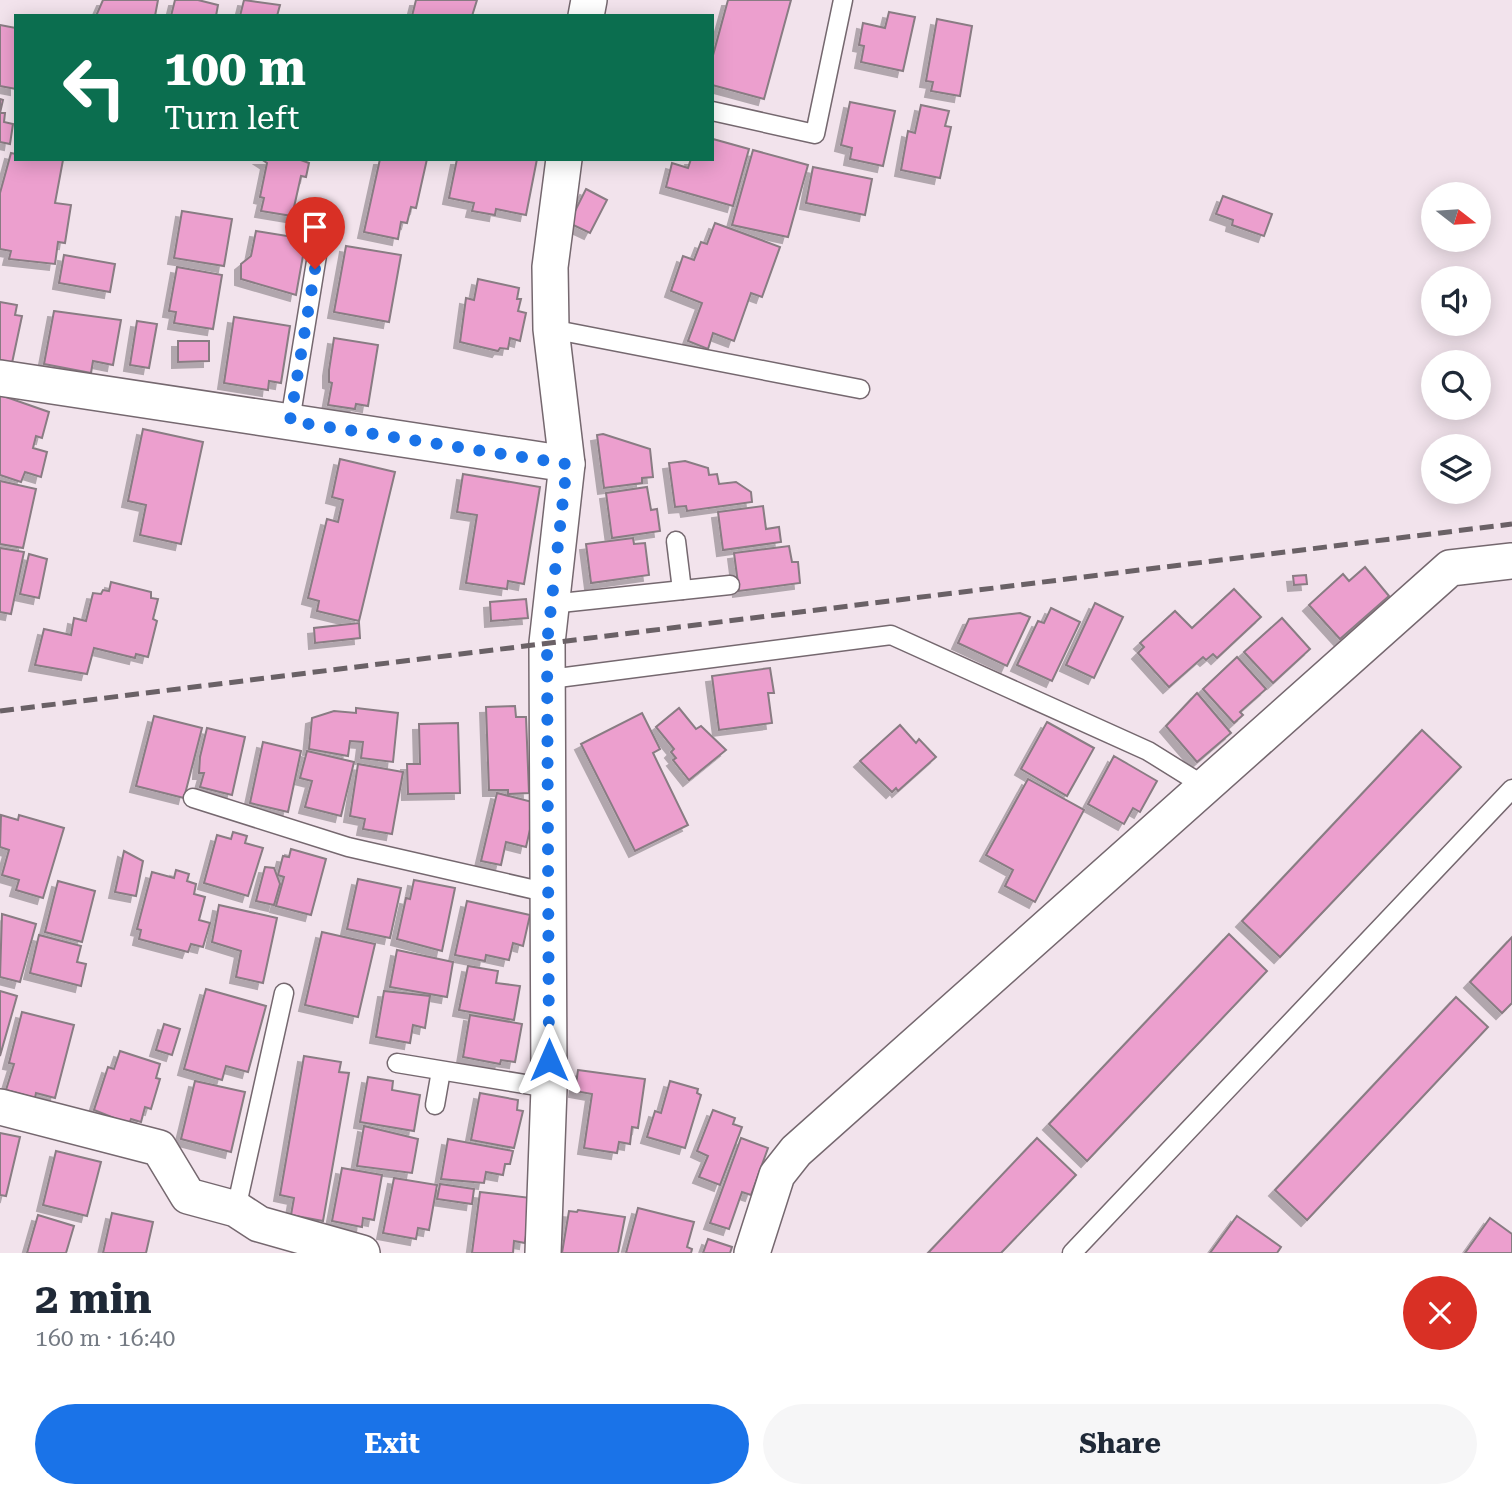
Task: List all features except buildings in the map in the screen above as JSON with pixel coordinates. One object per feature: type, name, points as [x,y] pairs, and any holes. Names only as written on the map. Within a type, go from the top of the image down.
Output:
[{"type":"street","points":[[543,1253],[549,1088],[550,678],[547,643],[567,464],[551,328],[550,267],[564,161]]},
{"type":"street","points":[[0,378],[567,464]]},
{"type":"street","points":[[752,1253],[777,1175],[796,1151],[1450,568],[1512,561]]},
{"type":"street","points":[[0,1107],[159,1148],[188,1196],[236,1209],[259,1224],[353,1252]]},
{"type":"lane","points":[[714,111],[815,134],[843,0]]},
{"type":"lane","points":[[290,421],[319,243]]},
{"type":"lane","points":[[551,328],[860,389]]},
{"type":"lane","points":[[676,541],[682,590]]},
{"type":"lane","points":[[551,604],[730,585]]},
{"type":"lane","points":[[550,678],[891,635],[1148,751],[1206,787]]},
{"type":"lane","points":[[1072,1253],[1512,789]]},
{"type":"lane","points":[[193,797],[348,847],[549,894]]},
{"type":"lane","points":[[236,1209],[284,993]]},
{"type":"lane","points":[[397,1063],[549,1088]]},
{"type":"lane","points":[[435,1105],[441,1070]]},
{"type":"railway","points":[[0,711],[1512,524]]},
{"type":"route","points":[[315,269],[290,421],[567,464],[547,643],[550,678],[549,1060]]}]
